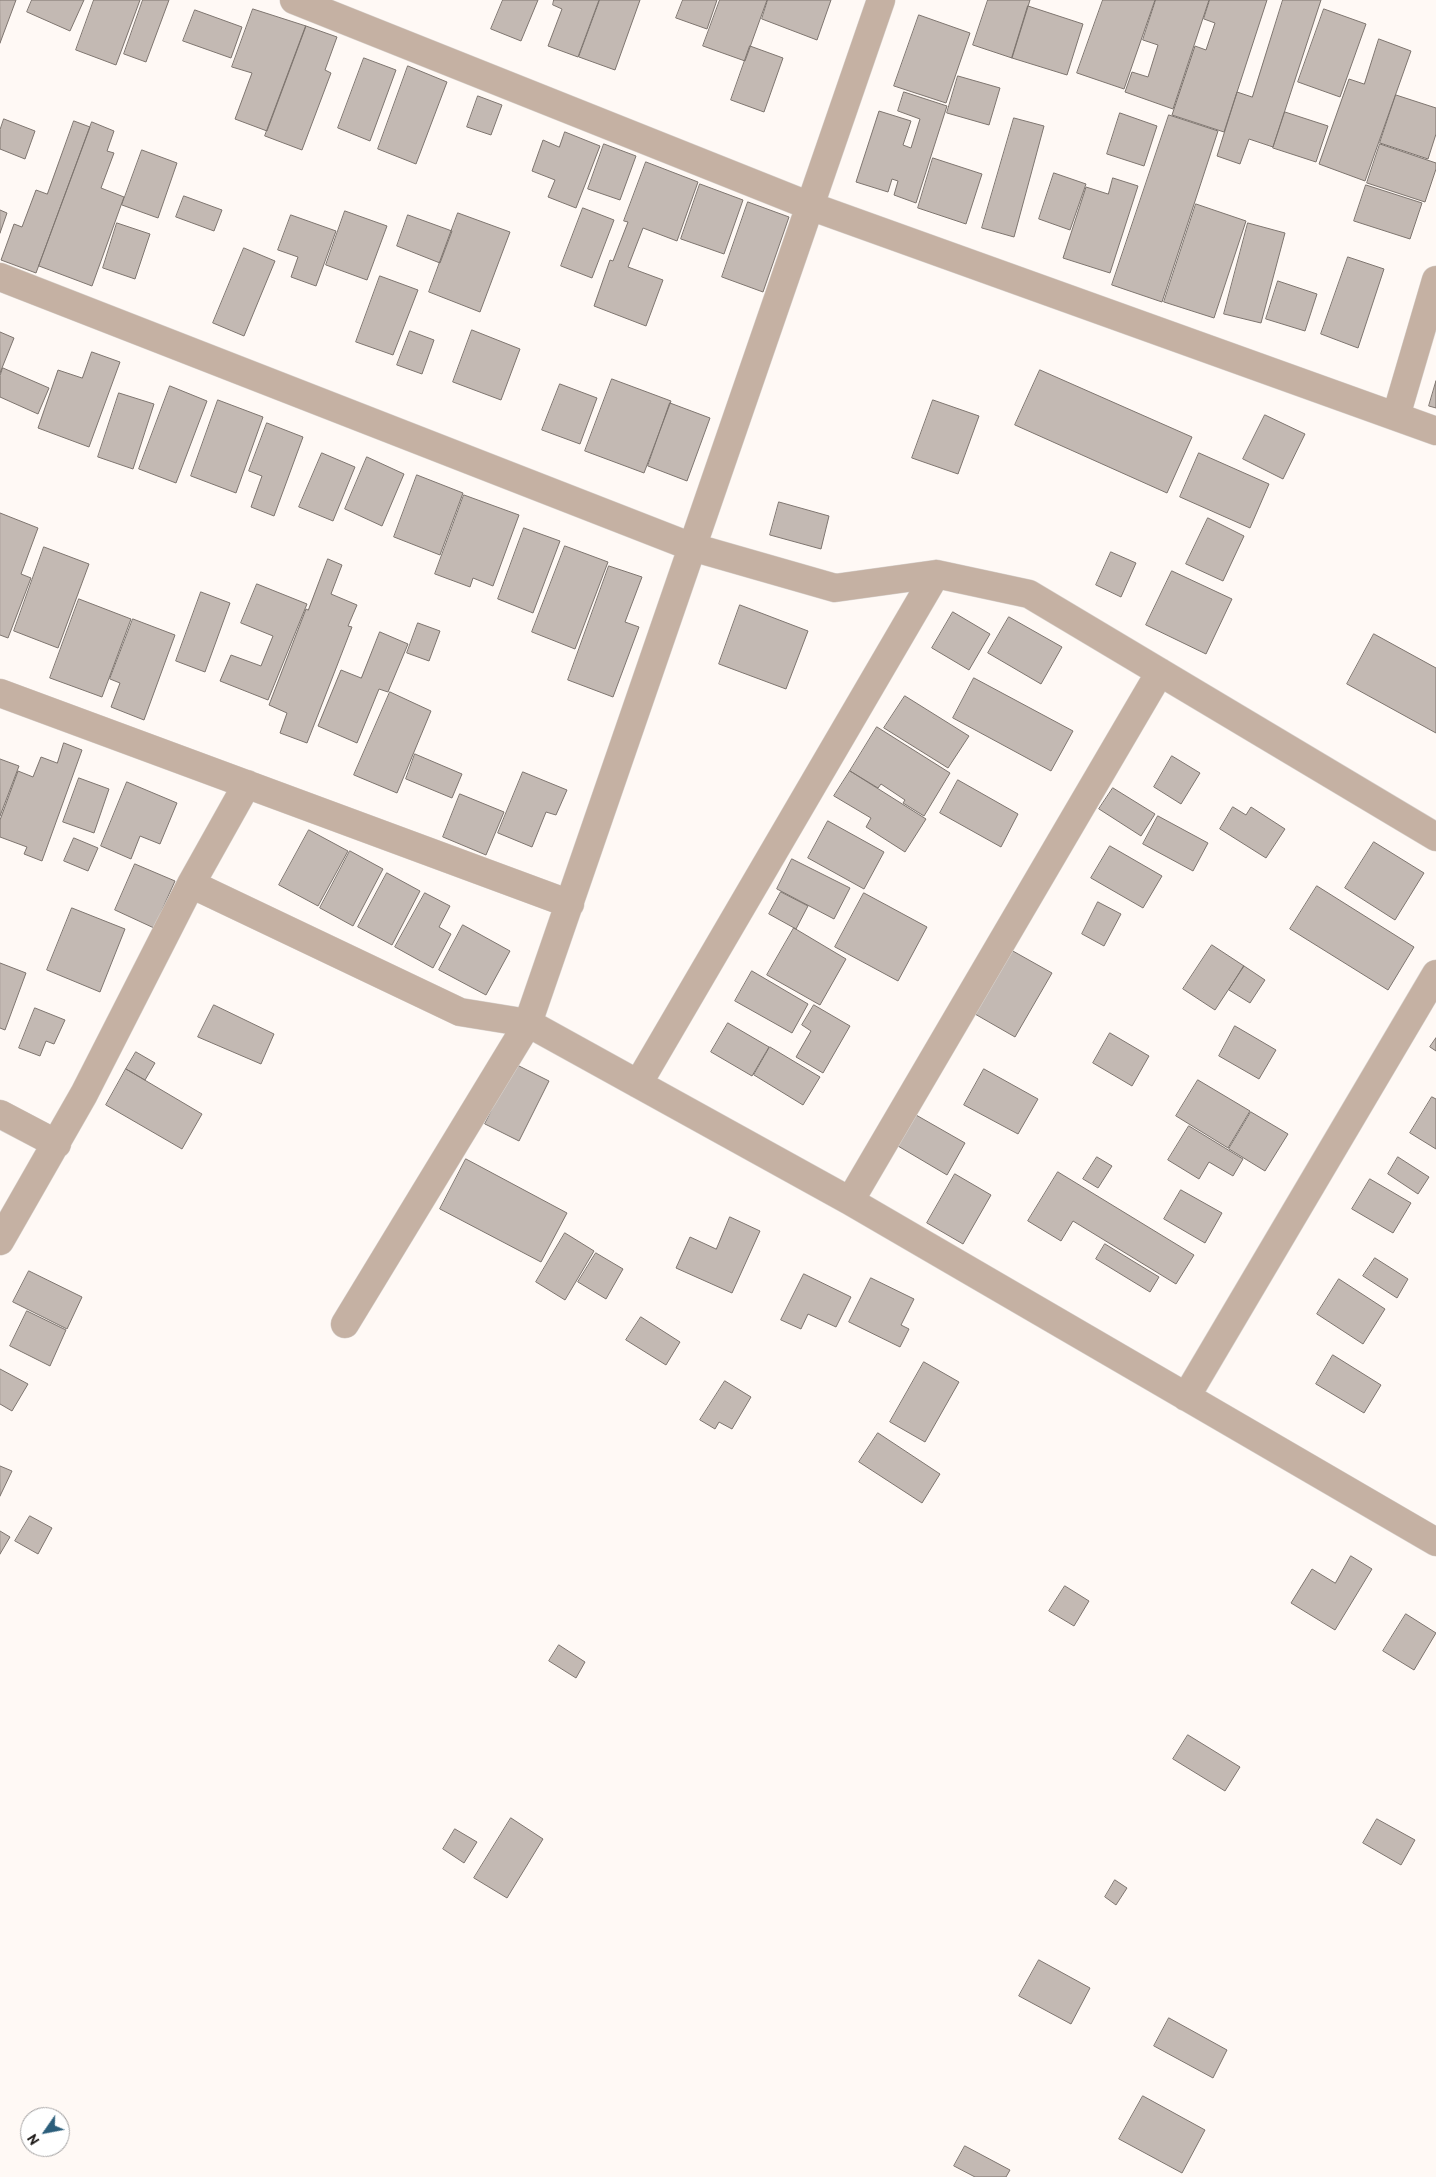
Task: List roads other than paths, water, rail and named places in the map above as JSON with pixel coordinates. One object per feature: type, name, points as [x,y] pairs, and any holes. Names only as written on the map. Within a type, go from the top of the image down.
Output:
[{"type":"street","points":[[294,0],[810,206],[1436,431]]},
{"type":"street","points":[[345,1324],[528,1022],[881,0]]},
{"type":"street","points":[[0,277],[692,547],[835,588],[936,574],[1029,594],[1436,837]]},
{"type":"street","points":[[1396,416],[1436,280]]},
{"type":"street","points":[[638,1084],[936,574]]},
{"type":"street","points":[[850,1201],[1160,672]]},
{"type":"street","points":[[0,693],[570,904]]},
{"type":"street","points":[[0,1241],[57,1144],[191,884],[247,784]]},
{"type":"street","points":[[191,884],[460,1012],[528,1022],[850,1201],[1436,1542]]},
{"type":"street","points":[[1186,1397],[1436,974]]},
{"type":"street","points":[[0,1114],[57,1144]]}]
